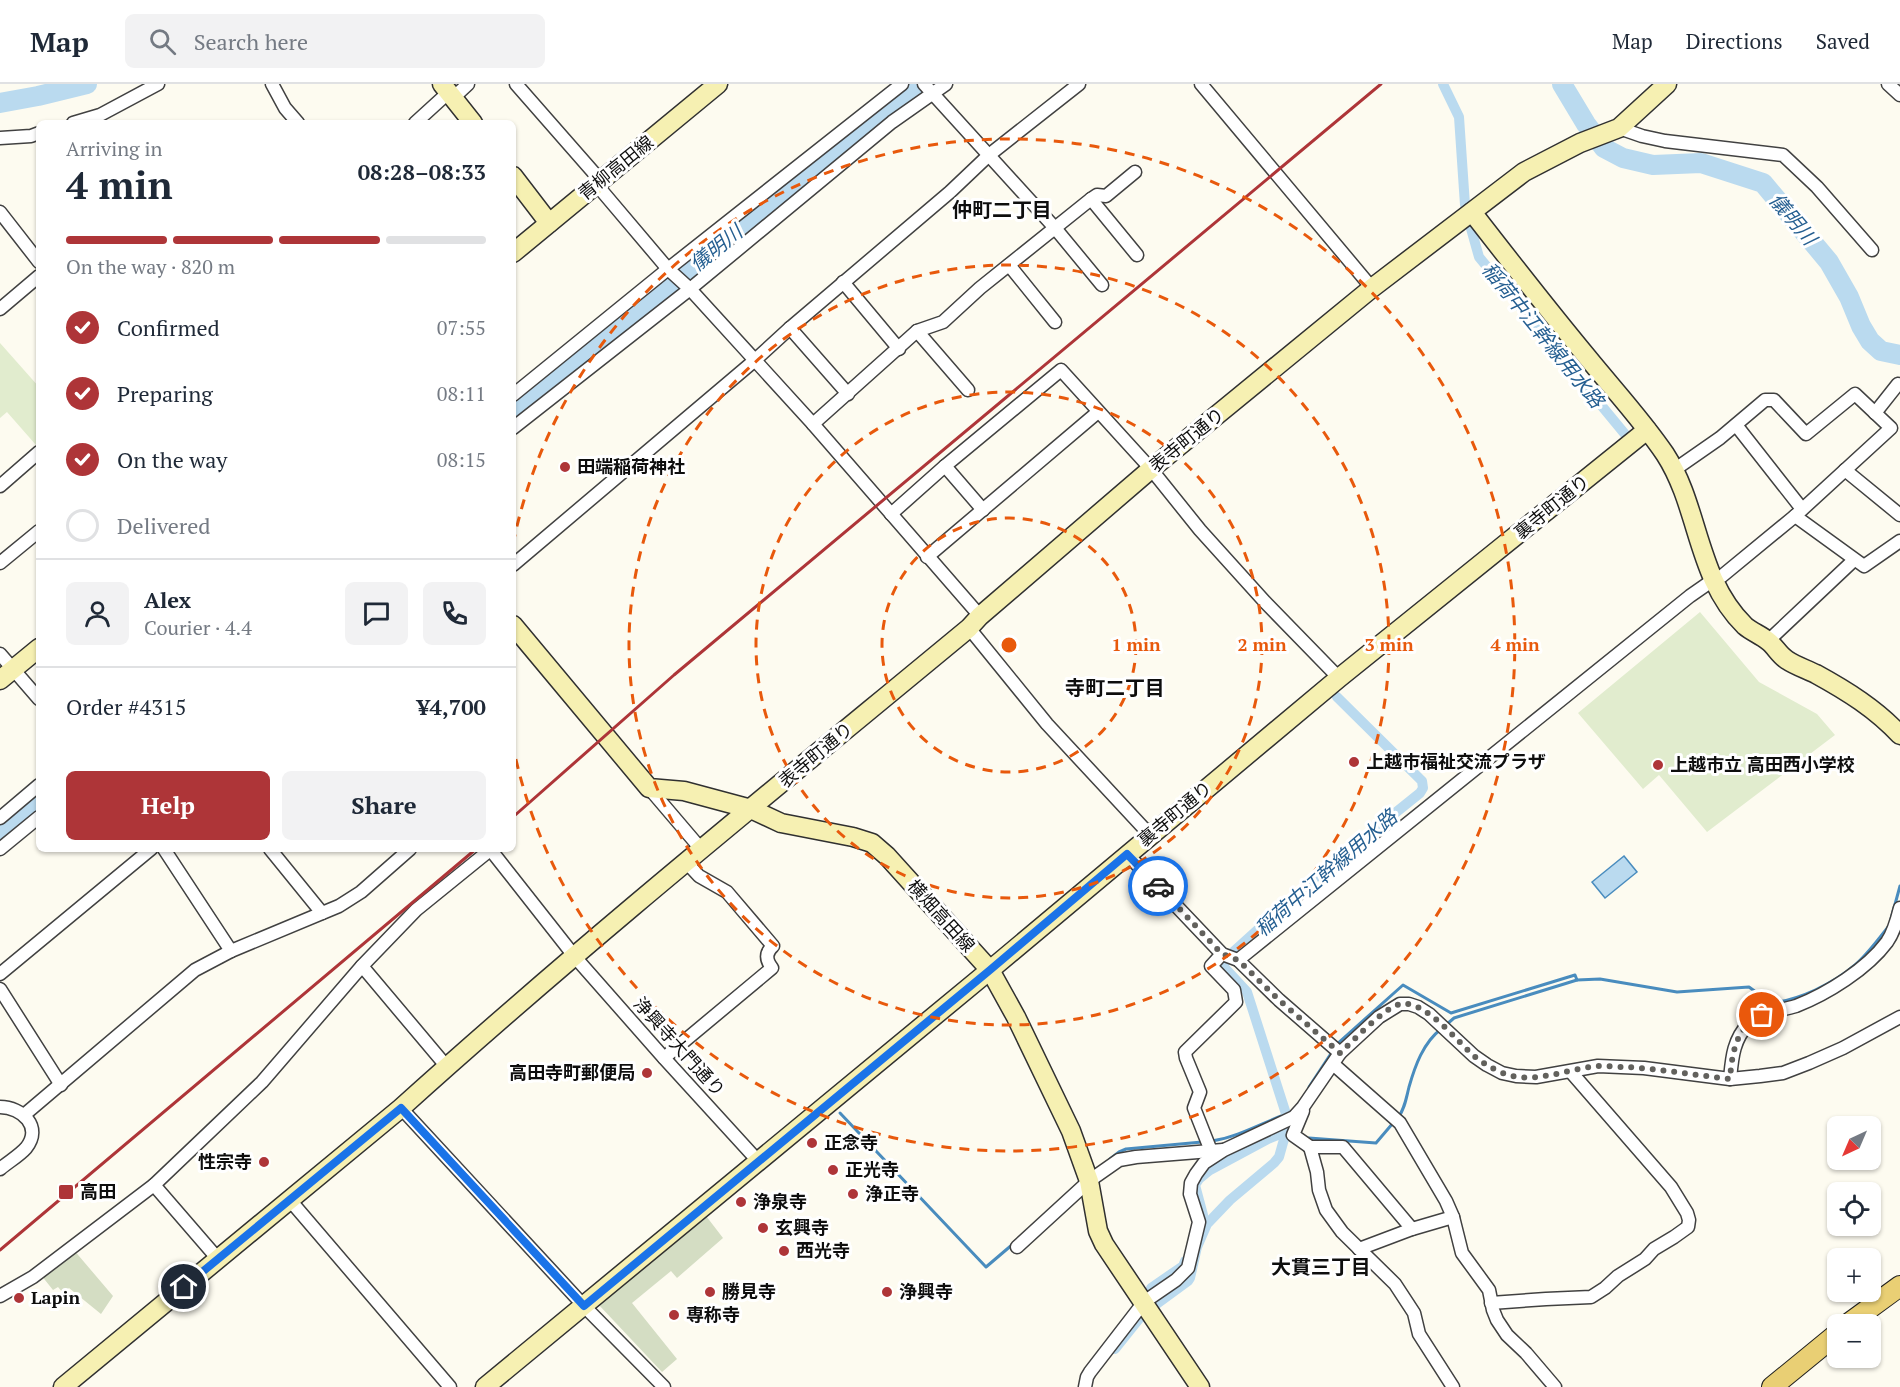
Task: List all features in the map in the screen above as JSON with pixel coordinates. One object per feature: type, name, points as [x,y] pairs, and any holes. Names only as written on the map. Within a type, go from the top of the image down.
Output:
[{"type":"main road","points":[[1862,1314],[1900,1286]]},
{"type":"main road","points":[[1772,1387],[1827,1342]]},
{"type":"street","points":[[83,120],[100,115],[158,84]]},
{"type":"street","points":[[272,84],[285,108],[295,120]]},
{"type":"street","points":[[418,120],[448,91],[468,84]]},
{"type":"street","points":[[516,84],[668,269],[690,289],[813,424],[891,514],[927,557],[1047,724],[1150,834]]},
{"type":"street","name":"青柳高田線","points":[[516,250],[718,84]]},
{"type":"street","points":[[516,393],[902,84]]},
{"type":"street","points":[[516,426],[690,289],[929,90],[946,84]]},
{"type":"street","points":[[516,562],[754,361],[950,192],[989,155],[1079,84]]},
{"type":"street","points":[[1201,84],[1372,288]]},
{"type":"street","points":[[1612,130],[1667,84]]},
{"type":"street","points":[[929,90],[1055,228],[1102,285]]},
{"type":"street","points":[[448,91],[470,120]]},
{"type":"street","points":[[1612,130],[1665,141],[1783,155],[1818,187],[1872,250]]},
{"type":"street","name":"表寺町通り","points":[[65,1387],[401,1108],[686,861],[975,622],[1151,469],[1372,288],[1524,172],[1612,130]]},
{"type":"street","points":[[0,138],[36,134]]},
{"type":"street","points":[[813,424],[917,331],[943,322],[980,288],[1091,199],[1097,195],[1106,196],[1135,172]]},
{"type":"street","points":[[516,180],[549,223]]},
{"type":"street","points":[[1091,199],[1137,255]]},
{"type":"street","points":[[0,212],[36,258]]},
{"type":"street","points":[[1472,212],[1541,302],[1647,430],[1674,470],[1706,565],[1725,601],[1745,626],[1768,641],[1785,659],[1868,706],[1900,735]]},
{"type":"street","points":[[1009,265],[1055,322]]},
{"type":"street","points":[[0,309],[36,279]]},
{"type":"street","points":[[843,282],[898,349]]},
{"type":"street","points":[[790,328],[848,394]]},
{"type":"street","points":[[917,331],[968,390]]},
{"type":"street","points":[[891,514],[1061,370],[1151,469],[1200,530],[1265,602],[1339,678]]},
{"type":"street","points":[[1875,413],[1898,384]]},
{"type":"street","points":[[1238,960],[1690,596],[1722,576],[1845,470],[1896,432],[1855,393],[1806,434],[1774,400],[1765,400],[1720,438],[1674,470]]},
{"type":"street","points":[[927,557],[1098,412]]},
{"type":"street","points":[[1736,425],[1799,512],[1854,560],[1864,566],[1900,541]]},
{"type":"street","name":"裏寺町通り","points":[[485,1387],[1339,678],[1647,430]]},
{"type":"street","points":[[0,486],[36,455]]},
{"type":"street","points":[[945,466],[983,510]]},
{"type":"street","points":[[1845,470],[1900,515]]},
{"type":"street","points":[[0,563],[36,533]]},
{"type":"street","points":[[1768,641],[1854,560]]},
{"type":"street","points":[[516,629],[701,849]]},
{"type":"street","points":[[7,674],[36,650]]},
{"type":"street","points":[[0,654],[7,674],[36,697]]},
{"type":"street","points":[[0,818],[36,788]]},
{"type":"street","name":"横畑高田線","points":[[649,788],[684,791],[751,809],[781,823],[872,843],[913,884],[990,970],[1016,1017],[1071,1131],[1089,1180],[1098,1231],[1104,1244],[1200,1387]]},
{"type":"street","points":[[0,849],[36,819]]},
{"type":"street","points":[[0,974],[147,852]]},
{"type":"street","points":[[166,852],[231,951]]},
{"type":"street","points":[[272,852],[322,913]]},
{"type":"street","points":[[24,1115],[195,970],[231,951],[339,906],[361,892],[407,852]]},
{"type":"street","points":[[0,1296],[33,1277],[154,1185],[262,1082],[362,966],[416,910],[486,852]]},
{"type":"street","name":"浄興寺大門通り","points":[[492,852],[575,957],[758,1161]]},
{"type":"street","points":[[1127,854],[1222,954],[1238,960],[1279,1000],[1340,1053]]},
{"type":"street","points":[[664,1058],[772,968],[766,955],[772,946],[727,891],[699,876],[686,861]]},
{"type":"street","points":[[1730,1079],[1734,1045],[1749,1023],[1762,1015],[1805,1002],[1860,968],[1887,942],[1896,925],[1900,908]]},
{"type":"street","points":[[1211,1151],[1194,1108],[1200,1092],[1185,1052],[1236,1002],[1234,990],[1211,966],[1222,954]]},
{"type":"street","points":[[362,966],[447,1067]]},
{"type":"street","points":[[0,989],[61,1085]]},
{"type":"street","points":[[1086,1387],[1090,1372],[1144,1302],[1176,1280],[1188,1268],[1199,1222],[1190,1194],[1191,1183],[1204,1163],[1224,1149],[1294,1117],[1340,1053],[1391,1008],[1400,1004],[1409,1004],[1429,1014],[1474,1056],[1502,1073],[1516,1077],[1536,1077],[1598,1066],[1644,1068],[1730,1079],[1783,1073],[1843,1048],[1900,1017]]},
{"type":"street","points":[[1333,1064],[1400,1123],[1453,1217],[1462,1253],[1489,1290],[1497,1320],[1507,1335],[1555,1387]]},
{"type":"street","points":[[1491,1304],[1591,1297],[1645,1259],[1654,1249],[1688,1227],[1688,1213],[1671,1187],[1570,1072]]},
{"type":"street","points":[[1293,1135],[1306,1103]]},
{"type":"street","points":[[0,1107],[13,1108],[24,1115],[32,1130],[31,1139],[26,1148],[0,1169]]},
{"type":"street","points":[[401,1108],[584,1306],[664,1387]]},
{"type":"street","points":[[1274,1126],[1310,1147],[1343,1147],[1412,1228]]},
{"type":"street","points":[[1310,1147],[1319,1190],[1326,1210],[1359,1249],[1395,1284],[1414,1313],[1419,1334],[1453,1387]]},
{"type":"street","points":[[1017,1247],[1089,1180],[1119,1160],[1224,1149]]},
{"type":"street","points":[[154,1185],[218,1259]]},
{"type":"street","points":[[289,1199],[450,1387]]},
{"type":"street","points":[[1359,1249],[1412,1228],[1453,1217]]},
{"type":"green space","points":[[0,343],[36,384],[36,445],[7,412],[0,418]]},
{"type":"green space","points":[[1700,612],[1759,682],[1817,714],[1835,735],[1707,832],[1659,775],[1643,789],[1578,713]]},
{"type":"green space","points":[[703,1212],[723,1238],[677,1278],[671,1271],[632,1303],[677,1359],[662,1372],[598,1304]]},
{"type":"green space","points":[[73,1249],[113,1296],[101,1314],[69,1288],[63,1293],[58,1287],[53,1290],[41,1275]]},
{"type":"water","points":[[1624,856],[1637,872],[1605,898],[1592,882]]},
{"type":"waterway","points":[[0,103],[87,84]]},
{"type":"waterway","name":"儀明川","points":[[516,410],[878,114],[918,84]]},
{"type":"waterway","name":"稲荷中江幹線用水路","points":[[1443,84],[1459,117],[1465,205]]},
{"type":"waterway","name":"儀明川","points":[[1562,84],[1586,124],[1604,148],[1623,158],[1653,165],[1701,163],[1763,183],[1829,262],[1870,341],[1881,351],[1900,355]]},
{"type":"waterway","name":"稲荷中江幹線用水路","points":[[1470,225],[1479,257],[1629,439]]},
{"type":"waterway","name":"稲荷中江幹線用水路","points":[[1115,1349],[1143,1314],[1188,1281],[1197,1247],[1207,1224],[1230,1200],[1279,1157],[1288,1125],[1247,992],[1222,965],[1231,954],[1318,875],[1420,793],[1423,788],[1422,781],[1337,697]]},
{"type":"waterway","name":"儀明川","points":[[0,833],[36,802]]},
{"type":"waterway","points":[[1891,919],[1900,886]]},
{"type":"waterway","points":[[1337,1044],[1403,985],[1451,1013],[1575,975],[1577,980],[1600,979],[1677,992],[1749,987],[1771,1003],[1782,1001],[1815,990],[1837,979],[1864,956],[1889,926]]},
{"type":"waterway","points":[[1446,1025],[1454,1018],[1577,980]]},
{"type":"waterway","points":[[1398,1118],[1404,1107],[1417,1063],[1429,1041],[1441,1029]]},
{"type":"waterway","points":[[1309,1087],[1332,1052]]},
{"type":"waterway","points":[[840,1113],[986,1267],[1013,1244]]},
{"type":"waterway","points":[[1212,1141],[1240,1133],[1284,1115]]},
{"type":"waterway","points":[[1309,1138],[1376,1143],[1393,1123]]},
{"type":"waterway","name":"稲荷中江幹線用水路","points":[[1280,1134],[1290,1136]]},
{"type":"waterway","points":[[1203,1215],[1195,1185],[1199,1179],[1210,1170],[1280,1134]]},
{"type":"waterway","points":[[1110,1159],[1126,1149],[1202,1142]]},
{"type":"waterway","points":[[1151,1288],[1183,1266],[1185,1261]]},
{"type":"railway","points":[[516,814],[674,675],[1381,84]]},
{"type":"railway","points":[[0,1250],[472,852]]},
{"type":"way so far","points":[[1158,886],[1222,954],[1238,960],[1279,1000],[1340,1053],[1391,1008],[1400,1004],[1409,1004],[1429,1014],[1474,1056],[1487,1065],[1516,1077],[1536,1077],[1598,1066],[1644,1068],[1730,1079],[1734,1045],[1749,1023],[1762,1015]]},
{"type":"place","name":"田端稲荷神社","points":[[565,467]]},
{"type":"place","name":"上越市福祉交流プラザ","points":[[1354,762]]},
{"type":"place","name":"上越市立 高田西小学校","points":[[1658,765]]},
{"type":"place","name":"高田寺町郵便局","points":[[647,1073]]},
{"type":"place","name":"正念寺","points":[[812,1143]]},
{"type":"place","name":"性宗寺","points":[[264,1162]]},
{"type":"place","name":"正光寺","points":[[833,1170]]},
{"type":"place","name":"高田","points":[[66,1192]]},
{"type":"place","name":"浄正寺","points":[[853,1194]]},
{"type":"place","name":"浄泉寺","points":[[741,1202]]},
{"type":"place","name":"玄興寺","points":[[763,1228]]},
{"type":"place","name":"西光寺","points":[[784,1251]]},
{"type":"place","name":"勝見寺","points":[[710,1292]]},
{"type":"place","name":"浄興寺","points":[[887,1292]]},
{"type":"place","name":"Lapin","points":[[19,1298]]},
{"type":"place","name":"専称寺","points":[[674,1315]]},
{"type":"district","name":"仲町二丁目","points":[[1002,210]]},
{"type":"district","name":"寺町二丁目","points":[[1115,688]]},
{"type":"district","name":"大貫三丁目","points":[[1321,1267]]},
{"type":"route","points":[[184,1287],[401,1108],[584,1306],[1127,854],[1158,886]]}]
